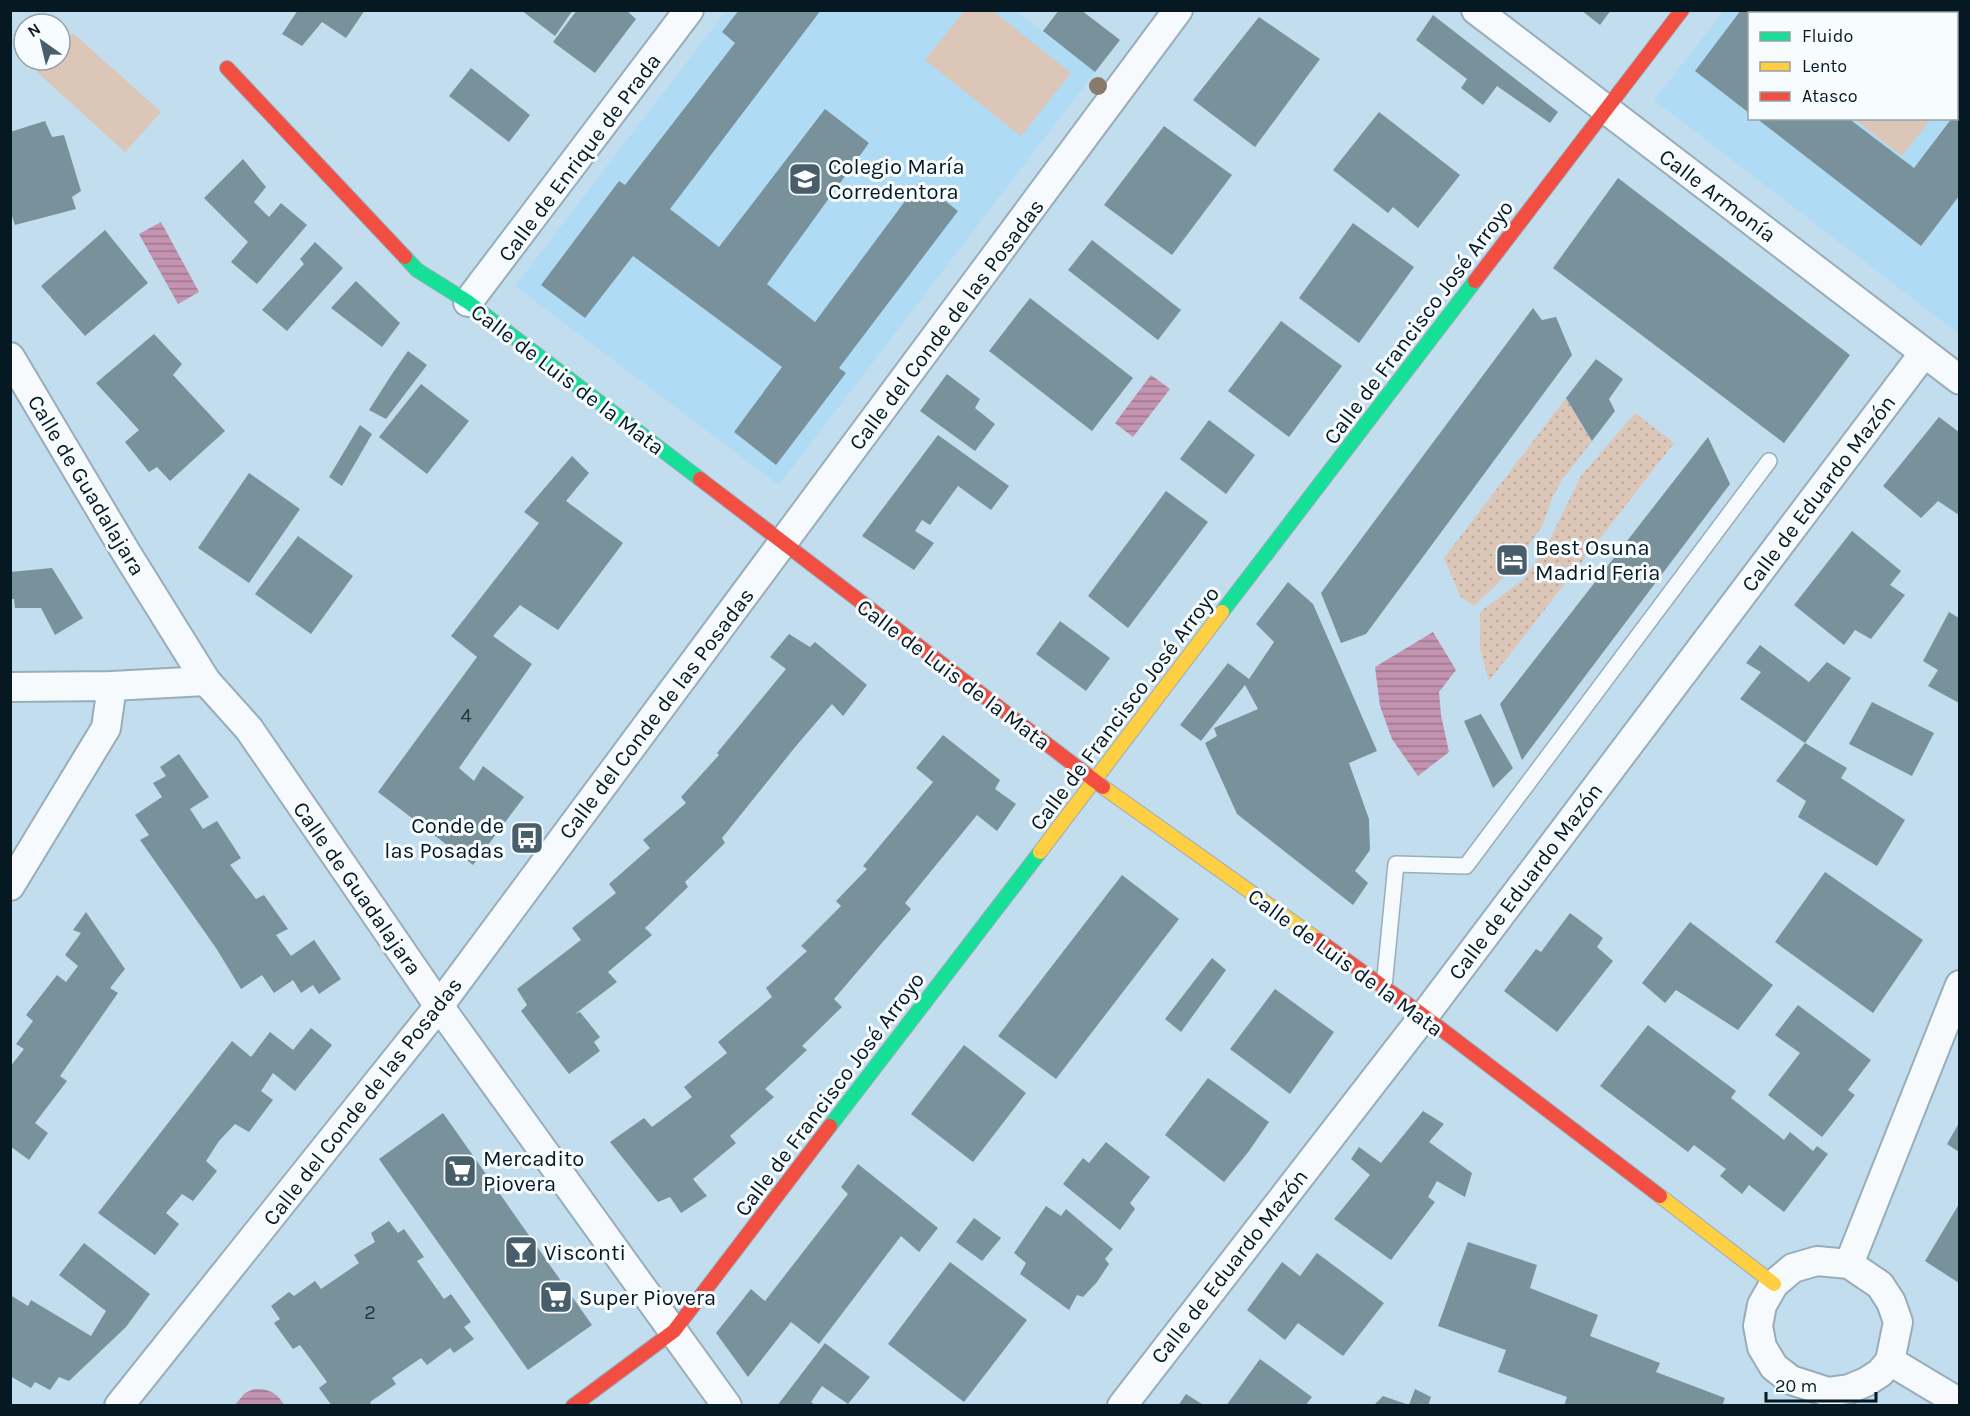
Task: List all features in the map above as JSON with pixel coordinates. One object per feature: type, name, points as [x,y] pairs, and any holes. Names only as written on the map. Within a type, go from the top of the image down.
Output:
[{"type":"street","name":"Calle de Enrique de Prada","points":[[468,302],[689,10]]},
{"type":"street","name":"Calle del Conde de las Posadas","points":[[119,1406],[439,1006],[1178,10]]},
{"type":"street","name":"Calle Armonía","points":[[1476,10],[1959,380]]},
{"type":"street","name":"Calle de Francisco José Arroyo","points":[[573,1406],[674,1331],[1682,10]]},
{"type":"street","name":"Calle de Luis de la Mata","points":[[226,68],[417,270],[468,302],[1095,781],[1424,1016],[1774,1284]]},
{"type":"street","name":"Calle de Eduardo Mazón","points":[[1122,1406],[1424,1016],[1924,353]]},
{"type":"street","name":"Calle de Guadalajara","points":[[10,357],[127,554],[206,681],[249,729],[439,1006],[727,1406]]},
{"type":"street","points":[[10,687],[112,686],[206,681]]},
{"type":"street","points":[[10,886],[106,728],[112,686]]},
{"type":"street","points":[[1849,1264],[1959,985]]},
{"type":"street","points":[[1817,1261],[1849,1264],[1880,1285],[1891,1302],[1898,1322],[1890,1361],[1880,1373],[1866,1383],[1849,1389],[1803,1396],[1791,1380],[1774,1367],[1762,1347],[1758,1326],[1762,1305],[1774,1284],[1793,1268],[1817,1261]]},
{"type":"street","points":[[1890,1361],[1959,1403]]},
{"type":"lane","points":[[1384,987],[1396,864],[1466,866],[1768,461]]},
{"type":"shaded area","points":[[965,10],[993,11],[1071,73],[1021,136],[925,60]]},
{"type":"shaded area","name":"Colegio María Corredentora","points":[[726,11],[1016,11],[1095,72],[779,485],[515,286]]},
{"type":"shaded area","points":[[1724,11],[1959,11],[1959,334],[1654,100]]},
{"type":"shaded area","points":[[72,34],[161,112],[125,152],[37,72],[72,72]]},
{"type":"shaded area","points":[[1855,120],[1930,120],[1902,156]]},
{"type":"shaded area","points":[[161,222],[199,292],[178,304],[139,234]]},
{"type":"shaded area","points":[[1151,375],[1170,389],[1133,437],[1115,423]]},
{"type":"shaded area","points":[[1566,398],[1592,441],[1562,480],[1552,498],[1543,525],[1510,571],[1474,606],[1460,596],[1444,558]]},
{"type":"shaded area","points":[[1635,413],[1674,443],[1489,681],[1480,649],[1480,612],[1524,579],[1547,545],[1581,476]]},
{"type":"shaded area","points":[[1433,632],[1456,670],[1439,692],[1441,715],[1449,752],[1418,776],[1392,739],[1380,706],[1375,667]]},
{"type":"shaded area","points":[[254,1389],[272,1392],[284,1405],[235,1405],[245,1393]]},
{"type":"building","points":[[298,10],[365,10],[346,38],[322,22],[302,46],[282,34]]},
{"type":"building","points":[[521,10],[573,10],[555,36]]},
{"type":"building","points":[[577,10],[626,10],[636,19],[595,73],[553,42]]},
{"type":"building","points":[[739,10],[821,10],[670,209],[719,247],[825,109],[869,143],[767,284],[815,322],[920,181],[958,211],[839,368],[846,373],[776,465],[734,432],[782,367],[633,256],[585,318],[541,285],[619,181],[625,185],[735,43],[722,32]]},
{"type":"building","points":[[1059,10],[1081,10],[1120,40],[1095,72],[1043,31]]},
{"type":"building","points":[[1581,10],[1611,10],[1600,25]]},
{"type":"building","points":[[1741,10],[1801,10],[1800,12],[1748,12],[1748,112],[1695,71]]},
{"type":"building","points":[[1433,15],[1558,112],[1550,123],[1497,86],[1483,105],[1461,88],[1467,79],[1416,40]]},
{"type":"building","points":[[1259,17],[1320,59],[1255,147],[1193,100]]},
{"type":"building","points":[[471,68],[530,115],[509,142],[449,96]]},
{"type":"building","points":[[1958,110],[1959,196],[1921,246],[1759,120],[1851,120],[1914,168],[1950,120],[1958,120]]},
{"type":"building","points":[[1379,112],[1460,175],[1418,228],[1393,207],[1388,213],[1333,170]]},
{"type":"building","points":[[45,121],[52,137],[64,135],[81,191],[72,197],[76,209],[15,225],[10,210],[10,132]]},
{"type":"building","points":[[1164,126],[1232,175],[1172,255],[1104,205]]},
{"type":"building","points":[[243,159],[266,187],[254,202],[269,217],[281,203],[307,225],[257,284],[231,262],[248,242],[204,198]]},
{"type":"building","points":[[1618,178],[1850,355],[1784,443],[1553,268]]},
{"type":"building","points":[[1353,223],[1414,267],[1359,343],[1299,298]]},
{"type":"building","points":[[105,230],[148,283],[85,336],[41,286]]},
{"type":"building","points":[[1092,240],[1181,310],[1158,340],[1068,270]]},
{"type":"building","points":[[315,242],[343,268],[287,331],[262,310],[304,264],[300,259]]},
{"type":"building","points":[[356,281],[400,323],[382,347],[331,308]]},
{"type":"building","points":[[1030,298],[1133,378],[1092,431],[989,351]]},
{"type":"building","points":[[1533,308],[1542,320],[1556,317],[1572,355],[1366,634],[1341,643],[1321,593]]},
{"type":"building","points":[[1281,321],[1342,366],[1289,437],[1228,391]]},
{"type":"building","points":[[154,334],[182,364],[173,375],[225,431],[170,481],[157,467],[149,472],[125,442],[139,430],[96,383]]},
{"type":"building","points":[[408,351],[427,365],[386,419],[369,410]]},
{"type":"building","points":[[1596,359],[1623,379],[1609,399],[1615,411],[1592,441],[1566,398]]},
{"type":"building","points":[[947,374],[980,399],[975,408],[995,424],[975,451],[920,411]]},
{"type":"building","points":[[421,384],[469,421],[427,474],[379,437]]},
{"type":"building","points":[[1939,417],[1959,432],[1959,515],[1938,501],[1921,518],[1883,486]]},
{"type":"building","points":[[1209,420],[1255,455],[1226,494],[1180,459]]},
{"type":"building","points":[[360,425],[372,434],[342,486],[329,477]]},
{"type":"building","points":[[938,435],[1009,486],[991,510],[958,486],[930,525],[922,520],[915,531],[934,543],[914,570],[862,536]]},
{"type":"building","points":[[1708,437],[1730,484],[1522,760],[1500,704]]},
{"type":"building","points":[[572,456],[589,473],[566,501],[623,543],[558,630],[520,605],[493,636],[532,664],[459,768],[474,781],[483,766],[524,797],[473,865],[378,792],[477,657],[451,636],[539,523],[524,512]]},
{"type":"building","points":[[249,473],[300,509],[249,583],[198,548]]},
{"type":"building","points":[[1166,491],[1208,522],[1128,628],[1088,596]]},
{"type":"building","points":[[1852,531],[1901,571],[1890,585],[1905,595],[1871,639],[1855,630],[1844,645],[1794,605]]},
{"type":"building","points":[[298,536],[353,576],[311,634],[255,594]]},
{"type":"building","points":[[52,568],[83,618],[55,635],[41,608],[15,608],[14,599],[10,599],[10,572]]},
{"type":"building","points":[[1288,582],[1313,604],[1377,751],[1349,763],[1369,819],[1370,850],[1355,871],[1368,883],[1353,905],[1237,814],[1205,743],[1217,736],[1214,728],[1258,709],[1245,685],[1201,741],[1180,725],[1228,663],[1249,679],[1274,642],[1256,624]]},
{"type":"building","points":[[1949,612],[1959,618],[1959,703],[1928,686],[1938,670],[1923,661]]},
{"type":"building","points":[[1060,621],[1110,658],[1086,691],[1036,654]]},
{"type":"building","points":[[789,634],[810,647],[815,642],[867,685],[843,716],[832,704],[722,838],[725,843],[685,882],[688,887],[645,928],[652,935],[608,972],[617,982],[575,1014],[580,1012],[600,1037],[594,1042],[600,1051],[569,1074],[521,1011],[527,1005],[517,989],[581,940],[572,928],[616,893],[609,884],[650,848],[643,840],[686,803],[681,797],[719,755],[717,753],[786,669],[770,657]]},
{"type":"building","points":[[1760,645],[1809,682],[1827,662],[1851,678],[1805,743],[1740,699],[1761,672],[1746,663]]},
{"type":"building","points":[[1872,702],[1934,733],[1912,776],[1849,744]]},
{"type":"building","points":[[1481,714],[1513,768],[1493,788],[1464,721]]},
{"type":"building","points":[[943,735],[1000,780],[995,789],[1016,804],[997,831],[977,815],[905,903],[911,909],[834,999],[842,1007],[802,1046],[807,1050],[765,1089],[774,1097],[730,1136],[736,1143],[693,1179],[707,1196],[681,1213],[670,1197],[658,1202],[610,1142],[644,1118],[652,1127],[692,1097],[684,1087],[727,1053],[718,1042],[772,997],[766,988],[807,951],[801,946],[841,906],[836,901],[867,869],[863,866],[933,782],[916,768]]},
{"type":"building","points":[[1805,743],[1847,768],[1841,778],[1905,820],[1877,866],[1798,817],[1806,801],[1776,781]]},
{"type":"building","points":[[179,754],[209,797],[190,809],[203,829],[217,821],[241,858],[230,865],[256,899],[264,895],[288,929],[276,935],[291,956],[314,940],[341,979],[319,994],[313,985],[301,993],[293,980],[274,993],[262,975],[241,989],[216,948],[140,840],[149,835],[135,815],[162,797],[153,783],[166,776],[160,767]]},
{"type":"building","points":[[1825,872],[1923,940],[1873,1013],[1775,942]]},
{"type":"building","points":[[1122,875],[1179,919],[1056,1079],[998,1036]]},
{"type":"building","points":[[86,912],[125,969],[110,988],[118,993],[60,1076],[67,1081],[35,1123],[48,1133],[29,1160],[10,1146],[10,1067],[24,1049],[16,1044],[33,1021],[26,1015],[57,975],[66,982],[78,966],[65,955],[81,933],[73,930]]},
{"type":"building","points":[[1570,913],[1603,938],[1597,947],[1613,961],[1557,1032],[1504,991],[1536,949],[1541,952]]},
{"type":"building","points":[[1690,922],[1773,985],[1738,1030],[1676,990],[1665,1003],[1642,983]]},
{"type":"building","points":[[1212,958],[1226,970],[1181,1032],[1165,1019]]},
{"type":"building","points":[[1275,989],[1334,1032],[1290,1094],[1230,1049]]},
{"type":"building","points":[[1798,1005],[1871,1060],[1848,1090],[1855,1095],[1822,1137],[1768,1095],[1800,1053],[1775,1035]]},
{"type":"building","points":[[1648,1025],[1736,1091],[1731,1098],[1784,1140],[1790,1132],[1813,1151],[1817,1146],[1828,1154],[1784,1212],[1749,1185],[1742,1194],[1720,1176],[1726,1169],[1694,1145],[1688,1152],[1600,1086]]},
{"type":"building","points":[[311,1028],[332,1045],[295,1091],[273,1073],[261,1091],[273,1100],[249,1132],[235,1124],[219,1141],[206,1161],[217,1171],[193,1201],[182,1194],[166,1213],[179,1224],[155,1255],[98,1213],[232,1041],[251,1057],[270,1032],[293,1050]]},
{"type":"building","points":[[964,1045],[1026,1093],[973,1162],[911,1114]]},
{"type":"building","points":[[1208,1078],[1269,1122],[1224,1182],[1165,1135]]},
{"type":"building","points":[[1423,1111],[1444,1124],[1429,1142],[1472,1173],[1465,1197],[1437,1181],[1428,1197],[1435,1202],[1391,1260],[1334,1219],[1370,1175],[1351,1159],[1359,1147],[1381,1163]]},
{"type":"building","points":[[443,1113],[592,1325],[528,1370],[379,1159]]},
{"type":"building","points":[[1959,1123],[1959,1152],[1947,1144]]},
{"type":"building","points":[[1106,1142],[1150,1177],[1130,1203],[1135,1209],[1120,1230],[1063,1184],[1083,1158],[1089,1163]]},
{"type":"building","points":[[858,1164],[938,1228],[919,1252],[901,1236],[819,1344],[791,1322],[748,1377],[716,1333],[751,1289],[765,1301],[848,1194],[841,1187]]},
{"type":"building","points":[[1959,1204],[1959,1283],[1925,1261]]},
{"type":"building","points":[[1046,1206],[1061,1216],[1066,1209],[1113,1249],[1105,1259],[1109,1264],[1097,1282],[1083,1297],[1077,1295],[1069,1310],[1020,1274],[1026,1263],[1014,1253]]},
{"type":"building","points":[[974,1218],[1001,1238],[982,1261],[956,1242]]},
{"type":"building","points":[[389,1221],[398,1233],[404,1229],[424,1257],[417,1261],[444,1299],[451,1294],[471,1322],[464,1327],[474,1339],[454,1353],[450,1348],[427,1365],[421,1358],[392,1378],[396,1384],[370,1402],[372,1406],[332,1406],[319,1388],[327,1382],[300,1345],[293,1349],[274,1323],[280,1319],[271,1306],[289,1292],[294,1296],[315,1281],[321,1289],[359,1263],[354,1255],[375,1242],[371,1233]]},
{"type":"building","points":[[1468,1242],[1537,1265],[1530,1288],[1598,1315],[1590,1336],[1660,1363],[1656,1372],[1725,1398],[1722,1406],[1564,1406],[1567,1397],[1498,1372],[1506,1350],[1438,1326]]},
{"type":"building","points":[[84,1243],[150,1294],[126,1327],[69,1381],[59,1377],[50,1390],[35,1382],[31,1388],[10,1376],[10,1295],[28,1306],[31,1300],[91,1336],[106,1311],[59,1275]]},
{"type":"building","points":[[1317,1253],[1384,1303],[1343,1356],[1298,1323],[1285,1340],[1247,1310],[1282,1262],[1300,1276]]},
{"type":"building","points":[[950,1262],[1027,1320],[964,1402],[888,1344]]},
{"type":"building","points":[[825,1343],[870,1377],[848,1404],[822,1386],[811,1402],[816,1406],[777,1406]]},
{"type":"building","points":[[1260,1359],[1312,1397],[1305,1406],[1226,1406]]},
{"type":"building","points":[[1415,1389],[1431,1397],[1428,1406],[1373,1406],[1383,1396],[1409,1405]]},
{"type":"building","points":[[1186,1394],[1205,1406],[1178,1406]]},
{"type":"traffic: fast","points":[[405,257],[417,270],[468,302],[700,479]]},
{"type":"traffic: fast","points":[[1222,612],[1475,281]]},
{"type":"traffic: fast","points":[[830,1126],[1040,852]]},
{"type":"traffic: slow","points":[[1040,852],[1222,612]]},
{"type":"traffic: slow","points":[[1103,787],[1318,940]]},
{"type":"traffic: slow","points":[[1660,1196],[1774,1284]]},
{"type":"traffic: jam","points":[[1475,281],[1682,10]]},
{"type":"traffic: jam","points":[[227,68],[405,257]]},
{"type":"traffic: jam","points":[[700,479],[1103,787]]},
{"type":"traffic: jam","points":[[1318,940],[1424,1016],[1660,1196]]},
{"type":"traffic: jam","points":[[573,1406],[674,1331],[830,1126]]},
{"type":"place","name":"Colegio María Corredentora","points":[[805,179]]},
{"type":"place","name":"Best Osuna Madrid Feria","points":[[1512,560]]},
{"type":"place","name":"Conde de las Posadas","points":[[527,838]]},
{"type":"place","name":"Mercadito Piovera","points":[[460,1171]]},
{"type":"place","name":"Visconti","points":[[521,1252]]},
{"type":"place","name":"Super Piovera","points":[[556,1297]]}]
